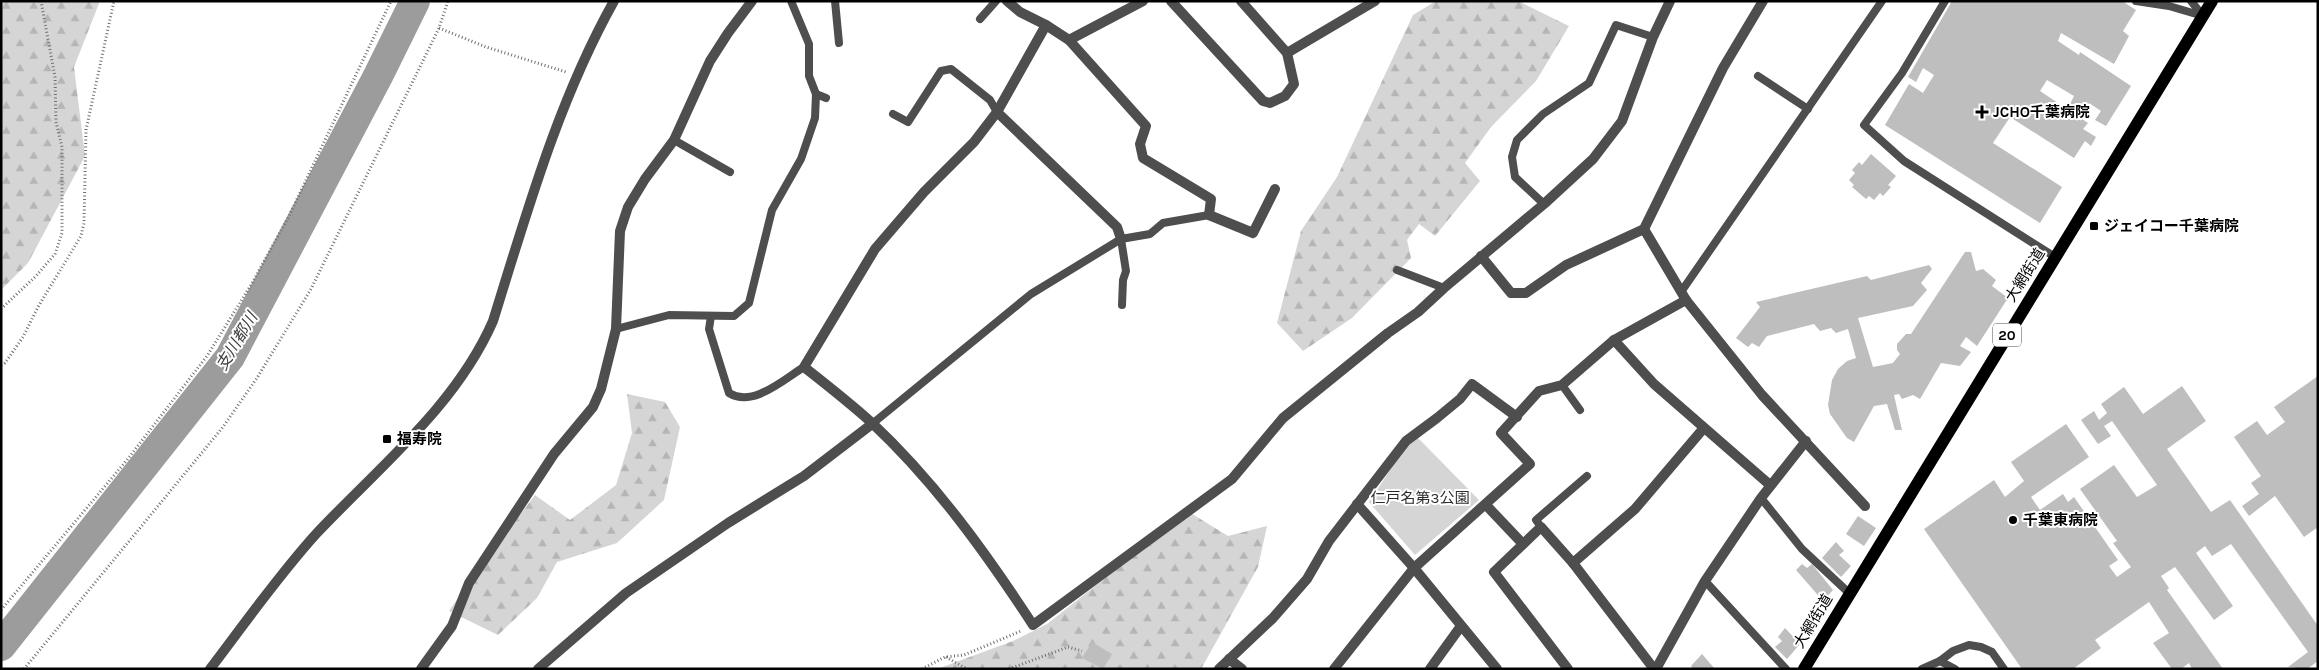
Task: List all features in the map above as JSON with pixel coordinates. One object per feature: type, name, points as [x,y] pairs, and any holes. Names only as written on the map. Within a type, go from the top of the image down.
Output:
[{"type":"main road","name":"大網街道","points":[[1804,669],[2212,1]]},
{"type":"street","points":[[210,669],[280,577],[315,535],[422,424],[467,370],[482,346],[493,321],[554,134],[577,76],[614,1]]},
{"type":"street","points":[[421,669],[452,626],[470,583],[554,454],[593,406],[601,389],[616,329],[620,231],[628,207],[640,186],[674,140],[710,61],[752,1]]},
{"type":"street","points":[[1007,1],[1020,12],[1046,25],[1069,40],[1146,126],[1140,144],[1143,158],[1211,199],[1209,215],[1253,233],[1275,189]]},
{"type":"street","points":[[1069,40],[1143,1]]},
{"type":"street","points":[[1171,1],[1263,101],[1270,103],[1285,96],[1294,84],[1287,53],[1241,1]]},
{"type":"street","points":[[1287,53],[1375,1]]},
{"type":"street","points":[[1481,256],[1511,293],[1526,293],[1566,265],[1644,229],[1723,68],[1763,1]]},
{"type":"street","points":[[1046,25],[997,112],[974,142],[924,192],[875,249],[804,367],[872,424],[919,473],[978,544],[1033,625],[1232,478],[1283,418],[1388,333],[1418,312],[1481,256],[1544,204],[1593,159],[1622,121],[1653,37],[1669,2]]},
{"type":"street","points":[[997,112],[1116,228],[1120,239]]},
{"type":"street","points":[[1644,229],[1683,296],[1762,395],[1865,506]]},
{"type":"street","points":[[1334,669],[1414,568],[1530,464],[1501,433],[1539,391],[1562,385],[1614,340],[1683,296]]},
{"type":"street","points":[[1614,340],[1654,384],[1703,429],[1770,485]]},
{"type":"street","points":[[1219,669],[1273,618],[1307,579],[1329,541],[1406,440],[1438,418],[1460,399],[1472,384],[1517,417]]},
{"type":"street","points":[[538,669],[626,593],[728,522],[804,476],[872,424]]},
{"type":"street","points":[[1573,563],[1635,509],[1703,429]]},
{"type":"street","points":[[1568,669],[1494,572],[1522,543],[1541,526],[1573,563],[1655,669],[1705,581],[1770,485],[1806,441]]},
{"type":"street","points":[[1357,504],[1414,568],[1497,669]]},
{"type":"street","points":[[1486,505],[1522,543]]},
{"type":"street","points":[[1430,669],[1461,626]]},
{"type":"street","points":[[1228,659],[1242,669]]},
{"type":"lane","points":[[616,329],[669,315],[734,316],[749,303],[772,210],[801,159],[815,118],[816,94],[809,76],[809,44],[791,1]]},
{"type":"lane","points":[[835,1],[839,43]]},
{"type":"lane","points":[[980,19],[996,1]]},
{"type":"lane","points":[[1683,296],[1882,1]]},
{"type":"lane","points":[[1945,1],[1902,73],[1864,125],[1904,161],[2056,257]]},
{"type":"lane","points":[[2136,1],[2169,6],[2203,16]]},
{"type":"lane","points":[[2191,1],[2203,16]]},
{"type":"lane","points":[[1544,204],[1515,177],[1512,157],[1517,140],[1542,114],[1589,84],[1616,25],[1653,37]]},
{"type":"lane","points":[[892,114],[908,122],[941,71],[950,69],[990,100],[997,112]]},
{"type":"lane","points":[[1758,76],[1808,109]]},
{"type":"lane","points":[[816,94],[826,98]]},
{"type":"lane","points":[[674,140],[730,172]]},
{"type":"lane","points":[[872,424],[1031,294],[1120,239],[1150,234],[1163,223],[1209,215]]},
{"type":"lane","points":[[1120,239],[1126,271],[1123,280],[1122,305]]},
{"type":"lane","points":[[1397,270],[1444,288]]},
{"type":"lane","points":[[711,316],[709,329],[729,393],[736,397],[757,396],[804,367]]},
{"type":"lane","points":[[1562,385],[1580,410]]},
{"type":"lane","points":[[1541,526],[1536,520],[1587,476]]},
{"type":"lane","points":[[1761,498],[1802,549],[1849,594]]},
{"type":"lane","points":[[1705,581],[1786,669]]},
{"type":"lane","points":[[1922,669],[1940,661],[1953,651],[1969,645],[1981,647],[1992,652],[2004,669]]},
{"type":"lane","points":[[1940,661],[1955,669]]},
{"type":"path","points":[[1,309],[36,276],[55,254],[62,233],[62,147],[56,122],[55,77],[41,1]]},
{"type":"path","points":[[1,365],[5,363],[23,337],[38,307],[81,236],[84,223],[86,130],[114,1]]},
{"type":"path","points":[[1,610],[127,460],[207,356],[252,285],[289,216],[391,1]]},
{"type":"path","points":[[24,669],[223,427],[257,378],[311,289],[439,28],[448,1]]},
{"type":"path","points":[[439,28],[486,47],[577,76]]},
{"type":"path","points":[[922,669],[945,657],[964,655],[1033,625]]},
{"type":"path","points":[[1009,669],[1068,647],[1082,651]]},
{"type":"path","points":[[945,657],[968,669]]},
{"type":"green space","points":[[1,1],[100,1],[74,67],[85,156],[28,263],[1,290]]},
{"type":"green space","points":[[1436,1],[1518,1],[1569,26],[1536,81],[1491,127],[1465,163],[1480,181],[1435,236],[1419,224],[1407,240],[1411,258],[1352,318],[1303,351],[1277,323],[1301,231],[1337,177],[1413,15]]},
{"type":"green space","points":[[627,394],[665,402],[680,427],[664,500],[617,543],[557,562],[537,598],[498,635],[449,611],[535,495],[570,520],[616,485],[632,433]]},
{"type":"green space","name":"仁戸名第3公園","points":[[1418,438],[1479,500],[1415,555],[1369,502],[1406,446]]},
{"type":"green space","points":[[1189,512],[1228,536],[1267,526],[1258,567],[1201,669],[937,669],[1013,641],[1047,624]]},
{"type":"building","name":"JCHO千葉病院","points":[[1952,1],[2122,1],[2136,10],[2123,31],[2129,36],[2114,64],[2061,33],[2058,41],[2079,55],[2080,52],[2131,86],[2106,126],[2095,120],[2101,111],[2089,103],[2084,113],[2070,104],[2074,96],[2047,80],[2040,91],[2088,123],[2083,129],[2096,137],[2091,146],[2085,141],[2074,158],[2010,117],[1993,143],[2062,187],[2040,223],[1885,125],[1909,84],[1923,93],[1934,75],[1923,68],[1916,82],[1908,77]]},
{"type":"building","points":[[1871,154],[1896,176],[1888,185],[1891,187],[1883,196],[1880,193],[1874,200],[1869,196],[1866,199],[1852,187],[1854,185],[1849,180],[1855,173],[1852,170],[1859,162],[1862,165]]},
{"type":"building","points":[[1965,252],[1971,252],[1976,271],[1983,269],[1996,280],[1992,286],[2008,298],[1977,346],[1966,337],[1960,346],[1971,352],[1960,366],[1941,363],[1920,399],[1913,395],[1902,399],[1899,394],[1894,395],[1902,430],[1895,430],[1887,404],[1874,406],[1854,442],[1847,438],[1830,414],[1828,405],[1832,380],[1838,369],[1847,361],[1856,358],[1848,329],[1836,333],[1831,328],[1820,331],[1814,324],[1767,336],[1759,347],[1752,343],[1748,347],[1736,338],[1760,307],[1756,302],[1867,276],[1871,280],[1929,265],[1932,269],[1921,283],[1927,290],[1913,306],[1858,318],[1873,367],[1893,363],[1900,354],[1897,350],[1897,344],[1906,334],[1911,334]]},
{"type":"building","points":[[2318,376],[2318,527],[2304,537],[2275,496],[2249,516],[2242,506],[2259,494],[2251,483],[2261,476],[2234,437],[2257,421],[2267,435],[2285,422],[2274,407]]},
{"type":"building","name":"千葉東病院","points":[[2182,386],[2206,421],[2167,449],[2211,512],[2230,500],[2318,626],[2318,661],[2307,669],[2288,667],[2308,652],[2231,544],[2212,556],[2205,546],[2196,553],[2233,606],[2214,620],[2175,567],[2161,576],[2169,588],[2167,590],[2223,669],[2192,669],[2189,663],[2181,669],[2172,669],[2153,643],[2169,633],[2149,602],[2095,640],[2101,648],[2073,669],[2022,669],[1924,529],[1994,480],[2005,497],[2024,481],[2011,462],[2066,424],[2089,457],[2031,497],[2040,510],[2063,494],[2068,502],[2074,497],[2118,560],[2109,566],[2117,577],[2131,567],[2113,543],[2117,541],[2080,489],[2114,465],[2137,497],[2157,485],[2112,421],[2104,426],[2111,436],[2098,444],[2081,420],[2094,411],[2099,420],[2107,413],[2101,404],[2124,387],[2143,414]]},
{"type":"building","points":[[1858,516],[1876,528],[1864,546],[1846,534]]},
{"type":"building","points":[[1836,542],[1844,551],[1839,555],[1851,566],[1841,577],[1822,558]]},
{"type":"building","points":[[1802,564],[1807,568],[1812,564],[1833,590],[1823,601],[1796,570]]},
{"type":"building","points":[[1785,628],[1800,644],[1787,659],[1775,647],[1782,641],[1778,637]]},
{"type":"building","points":[[1092,642],[1112,654],[1103,669],[1082,658]]},
{"type":"building","points":[[1702,654],[1715,669],[1693,669],[1691,666]]},
{"type":"waterway","name":"支川都川","points":[[1,646],[230,357],[378,76],[415,1]]},
{"type":"place","name":"JCHO千葉病院","points":[[1982,112]]},
{"type":"place","name":"ジェイコー千葉病院","points":[[2094,226]]},
{"type":"place","name":"福寿院","points":[[387,439]]},
{"type":"place","name":"千葉東病院","points":[[2013,520]]}]
